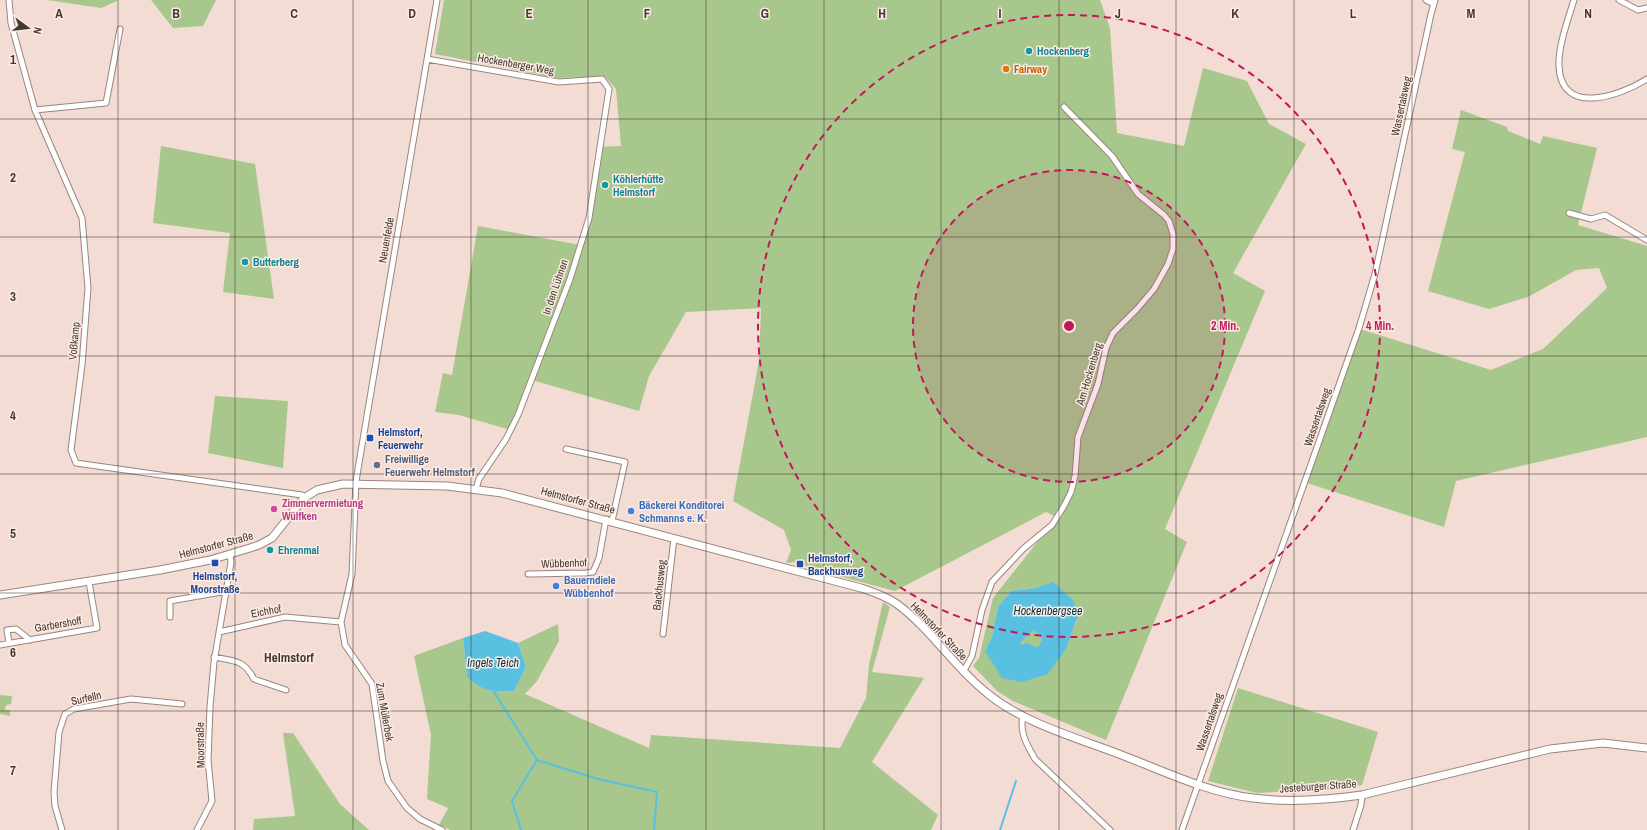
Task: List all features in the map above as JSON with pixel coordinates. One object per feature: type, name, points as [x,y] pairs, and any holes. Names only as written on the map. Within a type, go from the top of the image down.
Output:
[{"type":"main road","name":"Helmstorfer Straße","points":[[0,595],[160,570],[230,555],[259,546],[272,538],[304,498],[317,490],[330,487],[356,484],[476,489],[508,494],[609,520],[880,594],[896,603],[910,614],[963,672],[987,694],[1022,716]]},
{"type":"main road","name":"Jesteburger Straße","points":[[1022,716],[1198,784],[1252,798],[1280,801],[1326,799],[1362,795],[1550,749],[1603,743],[1647,748]]},
{"type":"street","name":"Voßkamp","points":[[9,0],[11,23],[35,110],[82,218],[88,288],[82,365],[70,450],[76,463],[302,495],[304,498]]},
{"type":"street","name":"Neuenfelde","points":[[356,484],[437,0]]},
{"type":"street","points":[[1426,0],[1434,2]]},
{"type":"street","points":[[1574,0],[1563,38],[1558,65],[1560,80],[1567,90],[1576,96],[1587,99],[1608,96],[1645,81]]},
{"type":"street","points":[[1618,0],[1638,10],[1647,8]]},
{"type":"street","name":"Wassertalsweg","points":[[1182,830],[1359,328],[1376,274],[1434,2]]},
{"type":"street","points":[[35,110],[106,103],[120,29]]},
{"type":"street","name":"Hockenberger Weg","points":[[427,59],[559,82],[602,79]]},
{"type":"street","name":"In den Lühnen","points":[[476,489],[479,479],[506,439],[518,415],[570,279],[589,218],[609,89],[602,79]]},
{"type":"street","name":"Am Hockenberg","points":[[963,672],[972,656],[982,610],[992,582],[1023,549],[1052,526],[1071,492],[1075,476],[1078,437],[1098,384],[1106,348],[1113,333],[1154,289],[1168,264],[1173,249],[1173,234],[1169,221],[1164,214],[1138,194],[1112,156],[1064,107]]},
{"type":"street","points":[[1569,214],[1591,219],[1605,215],[1647,240]]},
{"type":"street","points":[[566,449],[625,462],[609,520]]},
{"type":"street","name":"Zum Müllerbek","points":[[356,484],[352,574],[341,622],[345,645],[372,684],[383,760],[388,781],[407,808],[420,819],[442,830]]},
{"type":"street","name":"Wübbenhof","points":[[528,574],[593,572],[599,558],[609,520]]},
{"type":"street","name":"Backhusweg","points":[[663,634],[674,538]]},
{"type":"street","name":"Moorstraße","points":[[197,830],[212,801],[208,760],[210,707],[214,657],[227,591],[231,562],[230,555]]},
{"type":"street","name":"Garbershoff","points":[[0,644],[98,628],[89,582]]},
{"type":"street","points":[[170,617],[170,602],[227,591]]},
{"type":"street","name":"Eichhof","points":[[219,632],[285,617],[341,622]]},
{"type":"street","points":[[8,643],[7,630],[16,629],[30,640]]},
{"type":"street","points":[[214,657],[238,662],[247,667],[254,679],[286,690]]},
{"type":"street","name":"Surfelln","points":[[62,830],[55,806],[54,792],[59,732],[65,714],[74,709],[131,699],[182,704]]},
{"type":"street","points":[[1022,716],[1023,732],[1026,744],[1035,758],[1110,830]]},
{"type":"street","points":[[1353,830],[1361,805],[1362,795]]},
{"type":"green space","points":[[47,0],[119,0],[101,8]]},
{"type":"green space","points":[[151,0],[216,0],[203,26],[173,28]]},
{"type":"green space","points":[[444,0],[1100,0],[1110,28],[1117,133],[1184,146],[1203,68],[1247,81],[1269,124],[1306,144],[1233,273],[1265,291],[1165,529],[1187,542],[1106,740],[1013,701],[997,691],[973,666],[979,658],[993,598],[1057,517],[1046,512],[895,591],[827,573],[794,562],[786,563],[791,550],[784,530],[733,501],[759,361],[761,308],[686,312],[649,376],[639,411],[532,380],[511,430],[459,415],[435,412],[443,373],[452,375],[478,226],[580,245],[587,218],[597,147],[621,146],[616,89],[604,76],[558,78],[435,54]],"holes":[[[1038,588],[1078,615],[1066,649],[1058,659],[985,651],[992,637],[998,607],[1011,591]]]},
{"type":"green space","points":[[1461,110],[1507,127],[1508,131],[1540,144],[1543,136],[1597,148],[1578,225],[1647,246],[1647,437],[1456,481],[1444,527],[1307,483],[1360,329],[1491,370],[1543,349],[1607,288],[1599,268],[1576,270],[1528,297],[1489,309],[1428,291],[1465,152],[1452,149]]},
{"type":"green space","points":[[161,146],[255,164],[274,299],[223,292],[230,233],[153,223]]},
{"type":"green space","points":[[215,396],[288,401],[283,468],[208,453]]},
{"type":"green space","points":[[883,602],[890,607],[872,672],[924,678],[872,762],[938,815],[931,830],[451,830],[439,825],[448,808],[427,799],[431,735],[414,656],[463,638],[467,677],[478,686],[489,690],[514,691],[526,667],[518,643],[558,624],[559,641],[537,681],[525,694],[649,748],[651,735],[840,748],[866,698],[869,665]]},
{"type":"green space","points":[[1033,631],[1039,634],[1042,640],[1039,645],[1035,647],[1020,646],[1020,643]]},
{"type":"green space","points":[[1238,688],[1378,732],[1362,785],[1339,789],[1257,793],[1208,781]]},
{"type":"green space","points":[[0,695],[12,696],[11,704],[6,705],[5,710],[10,710],[10,716],[0,714]]},
{"type":"green space","points":[[283,733],[293,733],[340,804],[369,830],[253,830],[254,819],[295,816]]},
{"type":"water","name":"Hockenbergsee","points":[[1053,582],[1073,600],[1078,615],[1066,649],[1048,674],[1022,682],[1002,678],[985,651],[992,637],[998,607],[1011,591],[1037,588]],"holes":[[[1033,631],[1039,634],[1042,640],[1039,645],[1035,647],[1027,643],[1021,645],[1020,643]]]},
{"type":"water","name":"Ingels Teich","points":[[485,631],[518,643],[526,667],[514,691],[489,690],[478,686],[467,677],[463,638]]},
{"type":"waterway","points":[[494,692],[537,760],[512,801],[521,830]]},
{"type":"waterway","points":[[537,760],[598,779],[657,792],[654,830]]},
{"type":"waterway","points":[[1000,830],[1016,781]]},
{"type":"place","name":"Hockenberg","points":[[1029,51]]},
{"type":"place","name":"Fairway","points":[[1006,69]]},
{"type":"place","name":"Köhlerhütte Helmstorf","points":[[605,185]]},
{"type":"place","name":"Butterberg","points":[[245,262]]},
{"type":"place","name":"Helmstorf, Feuerwehr","points":[[370,438]]},
{"type":"place","name":"Freiwillige Feuerwehr Helmstorf","points":[[377,465]]},
{"type":"place","name":"Zimmervermietung Wülfken","points":[[274,509]]},
{"type":"place","name":"Bäckerei Konditorei Schmanns e. K.","points":[[631,511]]},
{"type":"place","name":"Ehrenmal","points":[[270,550]]},
{"type":"place","name":"Helmstorf, Moorstraße","points":[[215,563]]},
{"type":"place","name":"Helmstorf, Backhusweg","points":[[800,564]]},
{"type":"place","name":"Bauerndiele Wübbenhof","points":[[556,586]]},
{"type":"district","name":"Helmstorf","points":[[289,657]]}]
